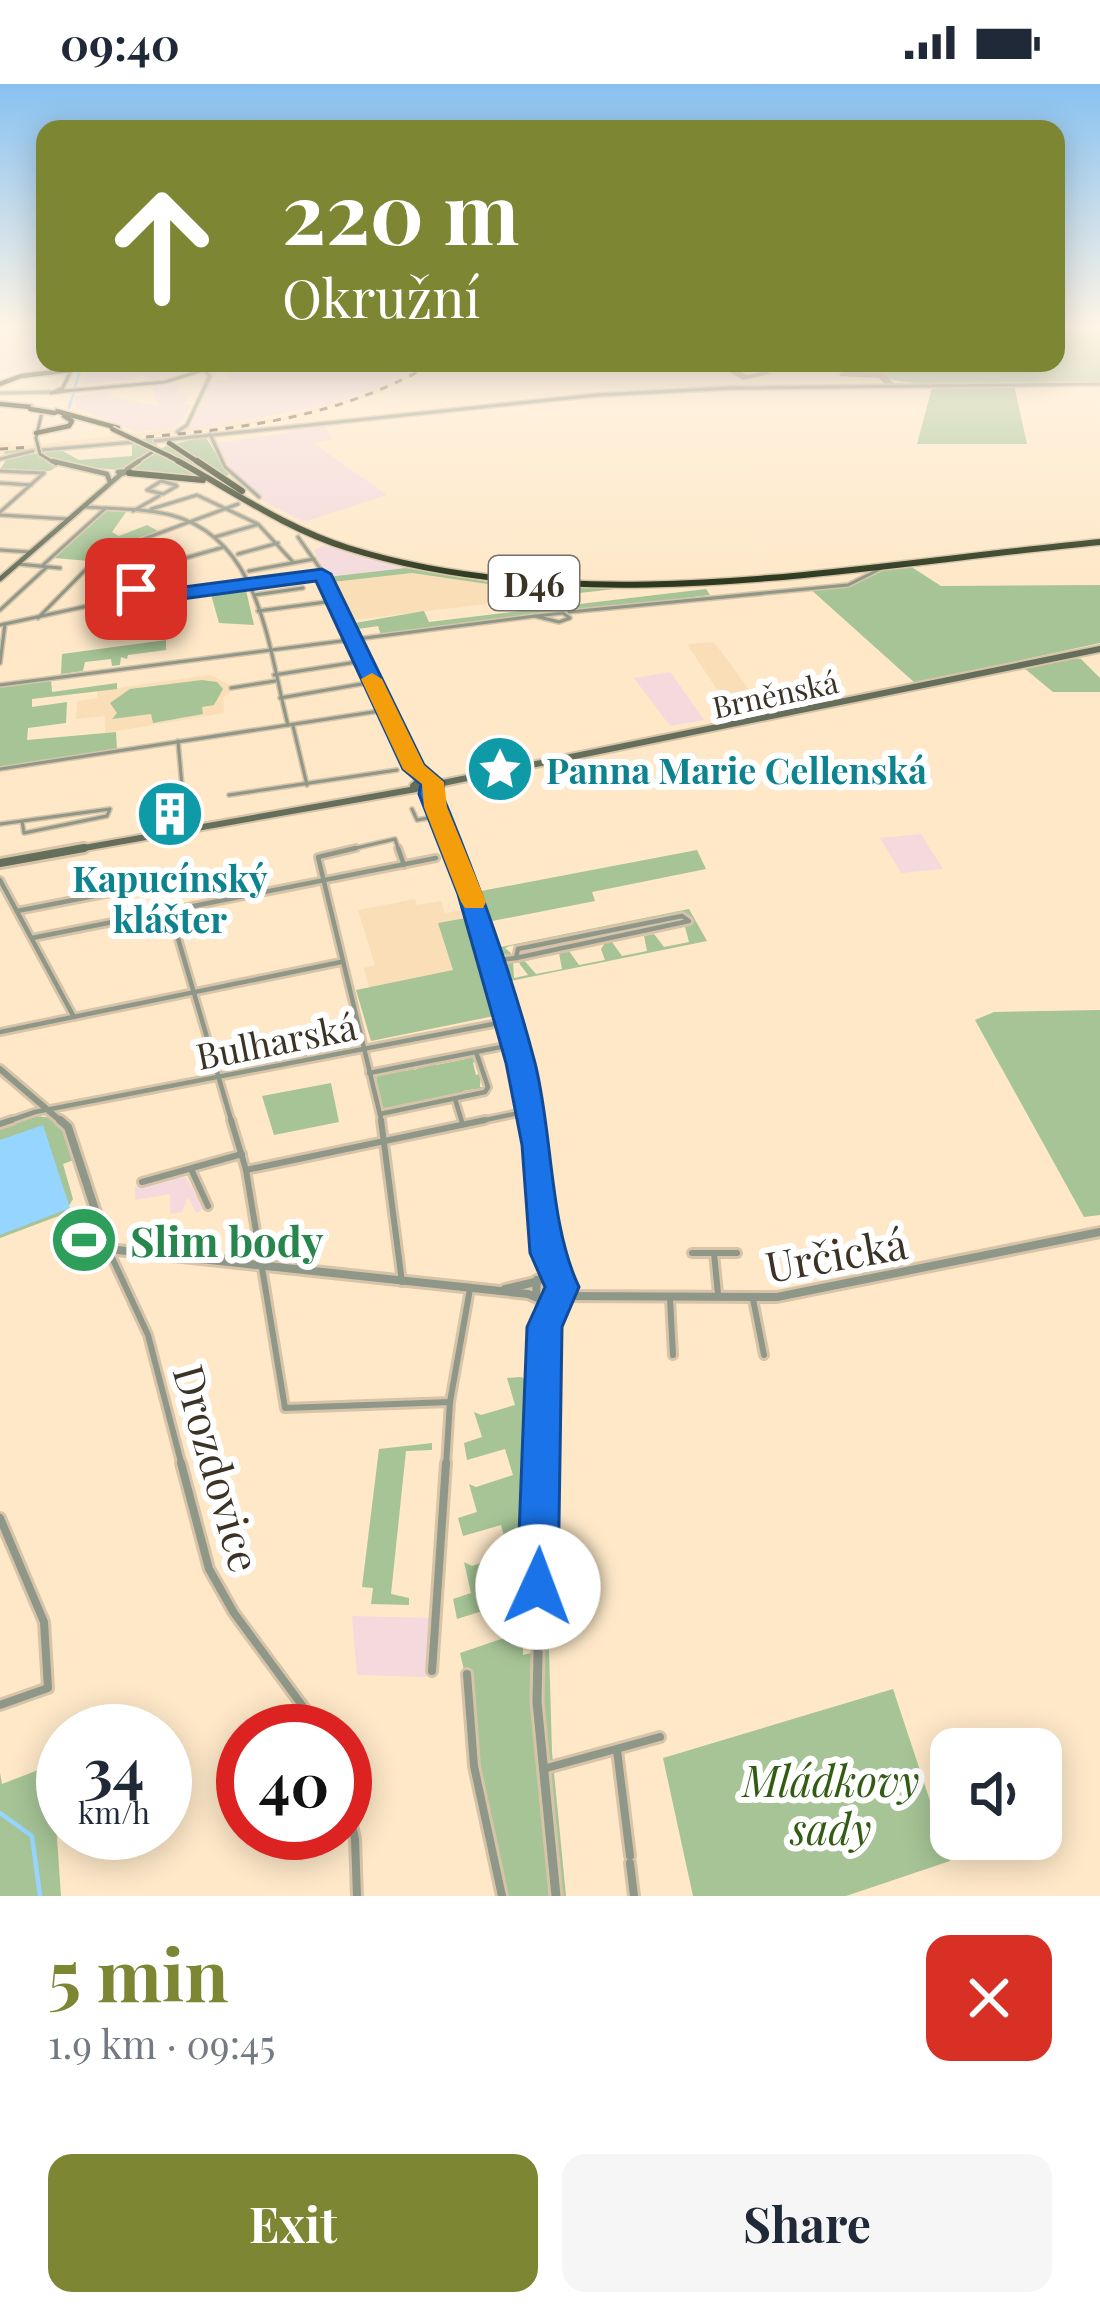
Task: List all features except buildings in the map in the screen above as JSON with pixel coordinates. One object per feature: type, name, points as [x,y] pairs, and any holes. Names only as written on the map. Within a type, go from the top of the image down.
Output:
[{"type":"highway","name":"D46","points":[[56,412],[115,429],[254,497],[300,525],[362,549],[436,566],[548,580],[686,579],[1100,540]]},
{"type":"highway","points":[[36,435],[72,423],[56,412]]},
{"type":"highway","points":[[166,444],[202,461],[254,497]]},
{"type":"highway","name":"D46","points":[[172,455],[296,527],[346,548],[432,569],[534,583],[698,581],[1100,540]]},
{"type":"highway","points":[[123,472],[177,474],[229,490]]},
{"type":"main road","points":[[45,412],[36,435],[38,452],[56,466],[108,475],[109,484]]},
{"type":"main road","points":[[0,579],[82,506],[154,451]]},
{"type":"main road","points":[[83,471],[123,472]]},
{"type":"main road","name":"Brněnská","points":[[0,863],[458,782],[1100,649]]},
{"type":"street","points":[[177,432],[193,412]]},
{"type":"street","points":[[154,441],[166,444],[210,434],[427,412]]},
{"type":"street","points":[[210,434],[225,467],[254,497]]},
{"type":"street","points":[[1,459],[135,442]]},
{"type":"street","points":[[0,472],[44,473],[0,513]]},
{"type":"street","points":[[0,483],[13,472]]},
{"type":"street","points":[[0,483],[31,485]]},
{"type":"street","points":[[133,511],[163,494]]},
{"type":"street","points":[[148,512],[197,494],[258,524],[292,562]]},
{"type":"street","points":[[157,497],[171,502]]},
{"type":"street","points":[[38,618],[98,556],[238,504]]},
{"type":"street","points":[[82,506],[148,512],[191,522],[236,554],[248,572],[307,784]]},
{"type":"street","points":[[0,611],[106,508]]},
{"type":"street","points":[[0,513],[68,519]]},
{"type":"street","points":[[215,537],[258,524]]},
{"type":"street","points":[[298,536],[314,559],[420,786],[440,816],[492,962],[531,1110],[547,1253],[558,1281],[545,1327]]},
{"type":"street","points":[[236,554],[278,543]]},
{"type":"street","points":[[143,570],[227,546]]},
{"type":"street","points":[[0,550],[30,552]]},
{"type":"street","points":[[117,550],[127,551],[150,586]]},
{"type":"street","points":[[248,572],[314,559]]},
{"type":"street","points":[[18,564],[60,568]]},
{"type":"street","points":[[0,685],[535,616],[562,622],[570,618],[563,613],[848,585],[890,567],[903,574]]},
{"type":"street","points":[[0,663],[3,625],[70,610],[320,574]]},
{"type":"street","points":[[122,602],[131,592],[150,586],[169,586],[182,593]]},
{"type":"street","points":[[254,595],[300,588],[302,605]]},
{"type":"street","points":[[258,611],[326,602]]},
{"type":"street","points":[[52,604],[70,610]]},
{"type":"street","points":[[0,611],[13,610]]},
{"type":"street","points":[[231,688],[363,661]]},
{"type":"street","points":[[280,698],[373,682]]},
{"type":"street","points":[[0,769],[386,710]]},
{"type":"street","points":[[178,741],[185,819]]},
{"type":"street","points":[[229,795],[397,770]]},
{"type":"street","points":[[0,824],[110,808],[107,816],[24,833],[22,821]]},
{"type":"street","points":[[412,809],[418,820],[440,816]]},
{"type":"street","points":[[403,1283],[386,1141],[318,857],[395,839],[404,865]]},
{"type":"street","points":[[32,938],[436,858]]},
{"type":"street","points":[[0,880],[74,1017]]},
{"type":"street","points":[[17,911],[120,891]]},
{"type":"street","points":[[492,962],[516,959],[602,942],[689,921],[683,916],[516,950],[516,959]]},
{"type":"street","points":[[597,934],[602,942]]},
{"type":"street","points":[[177,935],[246,1170],[285,1408],[450,1402]]},
{"type":"street","points":[[0,1032],[342,962]]},
{"type":"street","name":"Bulharská","points":[[0,1124],[509,1021]]},
{"type":"street","points":[[369,1073],[515,1044]]},
{"type":"street","points":[[379,1114],[488,1089],[476,1052]]},
{"type":"street","points":[[0,1069],[53,1110]]},
{"type":"street","points":[[455,1099],[464,1124]]},
{"type":"street","name":"Drozdovice","points":[[53,1110],[68,1127],[108,1249],[148,1335],[209,1569],[234,1613],[301,1704]]},
{"type":"street","points":[[246,1170],[531,1110]]},
{"type":"street","points":[[142,1182],[242,1154]]},
{"type":"street","points":[[192,1171],[208,1206]]},
{"type":"street","name":"Určická","points":[[538,1298],[580,1294],[753,1299],[811,1292],[1100,1232]]},
{"type":"street","points":[[108,1249],[538,1298]]},
{"type":"street","points":[[692,1253],[737,1252]]},
{"type":"street","points":[[547,1253],[537,1280],[545,1327],[536,1647],[556,1896]]},
{"type":"street","points":[[714,1253],[719,1299]]},
{"type":"street","points":[[496,1292],[537,1280],[558,1281]]},
{"type":"street","name":"Určická","points":[[558,1281],[580,1294]]},
{"type":"street","points":[[432,1671],[450,1402],[470,1289]]},
{"type":"street","points":[[670,1299],[673,1355]]},
{"type":"street","points":[[753,1299],[764,1354]]},
{"type":"street","points":[[0,1518],[44,1622],[49,1688],[0,1705]]},
{"type":"street","points":[[467,1674],[473,1766],[502,1896]]},
{"type":"street","points":[[543,1769],[661,1737]]},
{"type":"street","points":[[617,1750],[634,1896]]},
{"type":"street","points":[[357,1860],[357,1896]]},
{"type":"shaded area","points":[[86,412],[187,412],[172,429],[137,432]]},
{"type":"shaded area","points":[[197,412],[292,412],[188,431]]},
{"type":"shaded area","points":[[314,412],[284,420],[0,454],[0,443],[11,442],[11,447]]},
{"type":"shaded area","points":[[321,421],[333,439],[313,443],[387,495],[304,522],[262,500],[230,469],[217,443],[287,433],[281,425]]},
{"type":"shaded area","points":[[325,545],[406,568],[327,577],[314,550]]},
{"type":"shaded area","points":[[412,573],[517,588],[510,601],[348,620],[325,581]]},
{"type":"shaded area","points":[[714,642],[767,714],[737,720],[687,644]]},
{"type":"shaded area","points":[[671,672],[704,720],[670,726],[634,678]]},
{"type":"shaded area","points":[[210,675],[229,685],[230,693],[223,697],[224,713],[105,733],[105,716],[76,719],[77,701],[97,698],[97,691]]},
{"type":"shaded area","points":[[921,834],[943,869],[901,873],[880,838]]},
{"type":"shaded area","points":[[415,899],[417,905],[441,901],[445,913],[464,910],[494,1016],[371,1041],[356,990],[369,988],[364,968],[375,965],[358,910]]},
{"type":"shaded area","points":[[186,1177],[203,1209],[196,1213],[188,1197],[182,1212],[170,1214],[170,1194],[135,1200],[135,1186]]},
{"type":"shaded area","points":[[352,1616],[431,1618],[426,1677],[357,1675]]},
{"type":"green space","points":[[926,412],[1020,412],[1027,444],[917,444]]},
{"type":"green space","points":[[173,436],[156,442],[157,447],[120,470],[59,465],[50,471],[0,470],[7,458],[61,450],[79,460],[132,456],[132,443],[141,440],[3,454],[6,451]]},
{"type":"green space","points":[[205,436],[229,475],[207,480],[131,470],[164,447]]},
{"type":"green space","points":[[106,511],[126,512],[112,532],[119,536],[147,525],[160,532],[101,552],[89,561],[54,558]]},
{"type":"green space","points":[[910,566],[941,586],[1100,585],[1100,643],[915,683],[808,587],[848,585],[883,568]]},
{"type":"green space","points":[[406,568],[500,584],[623,588],[510,601],[516,588],[412,573],[332,582],[327,577]]},
{"type":"green space","points":[[245,586],[254,625],[219,623],[210,591]]},
{"type":"green space","points":[[706,589],[710,595],[381,635],[378,626],[351,630],[349,624],[424,611],[429,622]]},
{"type":"green space","points":[[166,640],[166,650],[121,657],[120,665],[112,666],[111,659],[85,662],[83,671],[61,674],[62,654]]},
{"type":"green space","points":[[1081,659],[1100,678],[1100,692],[1053,692],[1024,668]]},
{"type":"green space","points":[[51,679],[52,692],[117,683],[117,689],[32,699],[32,707],[67,702],[66,723],[28,728],[27,740],[116,732],[117,749],[0,768],[0,686]]},
{"type":"green space","points":[[217,682],[223,689],[214,705],[202,707],[203,714],[153,723],[151,714],[112,719],[117,713],[110,703],[130,689]]},
{"type":"green space","points":[[697,850],[706,869],[592,892],[595,901],[492,921],[481,891]]},
{"type":"green space","points":[[689,909],[707,941],[501,983],[498,965],[513,962],[514,978],[528,975],[519,963],[523,959],[536,974],[562,969],[559,953],[569,951],[579,965],[605,960],[601,949],[605,943],[612,942],[622,956],[647,951],[644,936],[654,934],[664,947],[689,942],[685,927],[693,924],[687,914],[677,914],[510,946],[505,948],[511,953],[506,957],[496,956],[491,949]]},
{"type":"green space","points":[[466,918],[494,1016],[371,1041],[356,990],[453,970],[438,923]]},
{"type":"green space","points":[[1100,1010],[1100,1215],[1084,1217],[975,1020],[994,1012]]},
{"type":"green space","points":[[468,1055],[477,1060],[473,1063],[476,1075],[481,1073],[480,1087],[485,1087],[481,1092],[463,1091],[466,1096],[383,1110],[379,1073],[414,1066],[414,1070]]},
{"type":"green space","points":[[331,1083],[339,1122],[274,1135],[262,1096]]},
{"type":"green space","points":[[36,1116],[53,1118],[64,1131],[74,1160],[63,1164],[73,1199],[64,1214],[0,1238],[0,1127]]},
{"type":"green space","points":[[507,1378],[531,1380],[523,1655],[549,1649],[552,1752],[566,1896],[505,1896],[486,1824],[472,1677],[464,1670],[460,1653],[507,1637],[498,1606],[457,1619],[453,1599],[471,1593],[464,1562],[472,1566],[509,1553],[501,1525],[463,1536],[458,1518],[477,1512],[469,1484],[476,1487],[513,1475],[505,1449],[467,1460],[464,1443],[482,1437],[474,1412],[481,1415],[515,1405]]},
{"type":"green space","points":[[432,1443],[432,1450],[406,1451],[391,1594],[409,1598],[409,1605],[371,1604],[373,1588],[362,1587],[379,1449]]},
{"type":"green space","name":"Mládkovy sady","points":[[893,1689],[930,1801],[930,1860],[950,1861],[846,1896],[693,1896],[663,1758]]},
{"type":"green space","points":[[36,1771],[36,1860],[59,1860],[61,1896],[0,1896],[0,1773],[2,1784]]},
{"type":"water","points":[[43,1125],[70,1208],[0,1235],[0,1140]]},
{"type":"waterway","points":[[0,1813],[32,1836],[40,1896]]},
{"type":"railway","points":[[146,437],[258,424],[312,412]]},
{"type":"railway","points":[[0,449],[31,447]]},
{"type":"slow traffic","points":[[372,679],[414,769],[433,782],[435,807],[474,902]]},
{"type":"place","name":"Panna Marie Cellenská","points":[[500,769]]},
{"type":"place","name":"Kapucínský klášter","points":[[170,814]]},
{"type":"place","name":"Slim body","points":[[84,1240]]},
{"type":"route","points":[[136,589],[166,585],[182,593],[322,574],[414,769],[433,782],[435,807],[471,894],[520,1063],[537,1145],[547,1253],[562,1287],[545,1327],[538,1587]]}]
